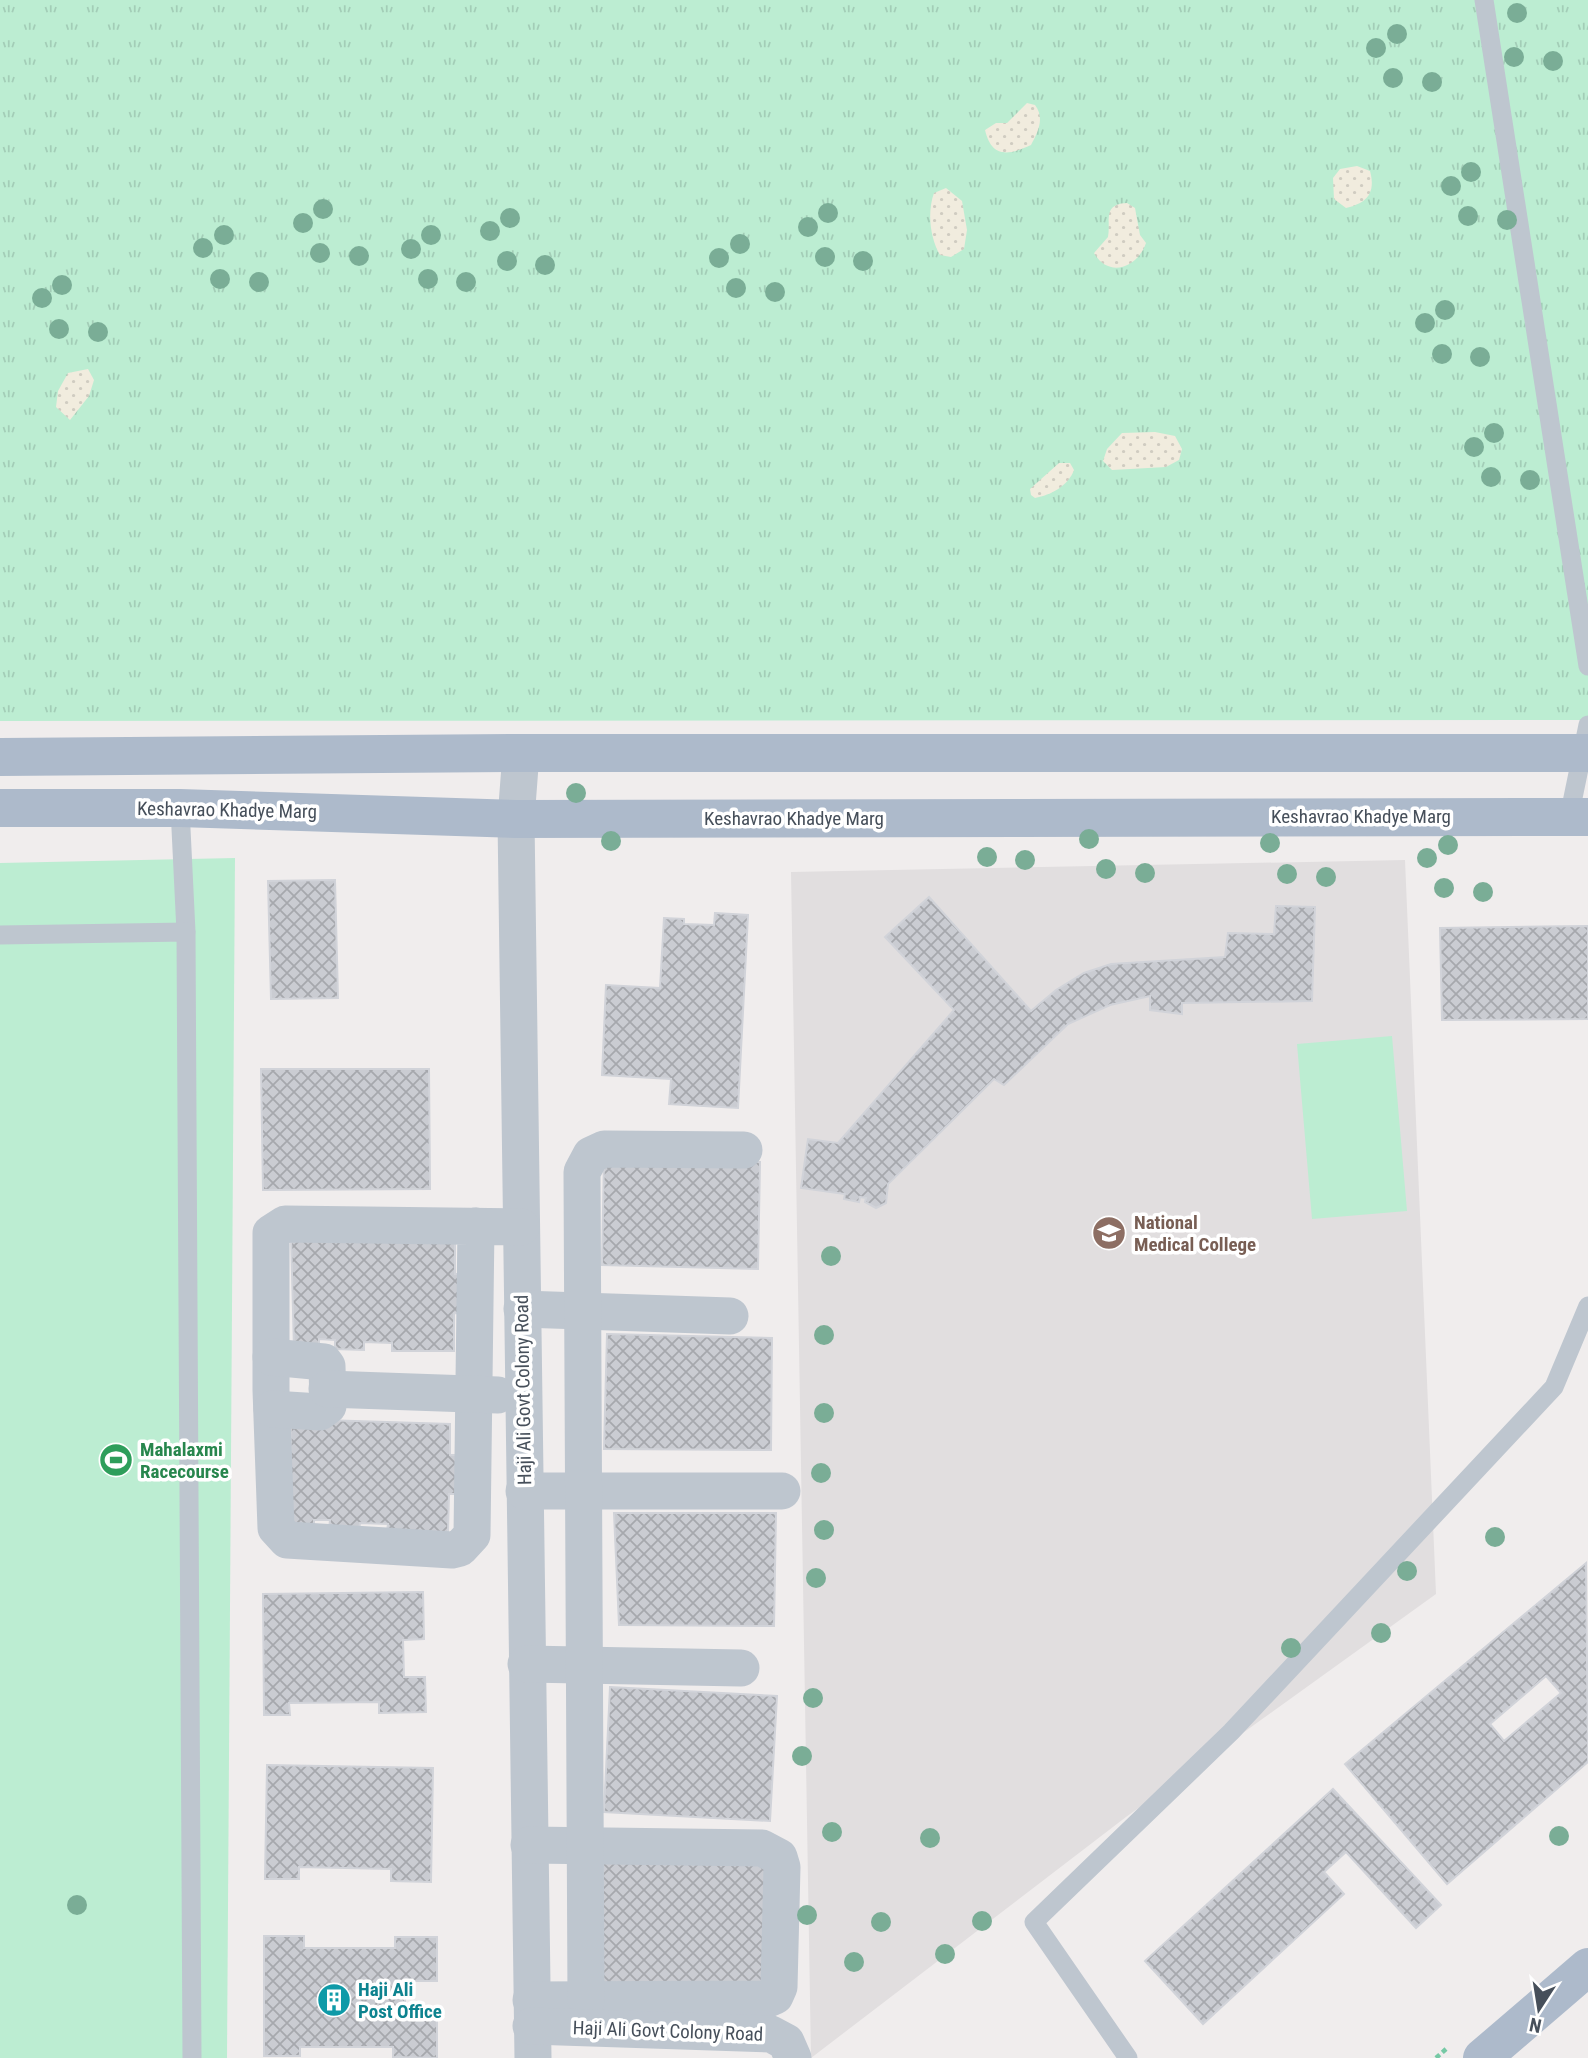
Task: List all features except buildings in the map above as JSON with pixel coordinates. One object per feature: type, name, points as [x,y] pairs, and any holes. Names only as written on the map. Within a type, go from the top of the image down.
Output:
[{"type":"main road","points":[[0,757],[1586,744]]},
{"type":"main road","name":"Keshavrao Khadye Marg","points":[[0,808],[180,808],[516,819],[1578,817]]},
{"type":"main road","points":[[1482,2058],[1588,1967]]},
{"type":"street","name":"Haji Ali Govt Colony Road","points":[[521,753],[516,819],[531,2028],[771,2034],[786,2042],[793,2058]]},
{"type":"street","points":[[586,2000],[582,1172],[591,1155],[604,1149],[744,1150]]},
{"type":"street","points":[[476,1226],[472,1535],[460,1548],[452,1550],[287,1540],[275,1528],[269,1241],[277,1226],[476,1226],[521,1227]]},
{"type":"street","points":[[522,1309],[730,1317]]},
{"type":"street","points":[[271,1357],[324,1362],[327,1366],[328,1406],[324,1411],[272,1409]]},
{"type":"street","points":[[327,1389],[523,1396]]},
{"type":"street","points":[[474,1516],[583,1491],[782,1491]]},
{"type":"street","points":[[526,1664],[741,1668]]},
{"type":"street","points":[[529,1845],[762,1847],[779,1857],[782,1867],[779,1987],[775,1996],[759,2001],[586,2000],[531,2028]]},
{"type":"lane","points":[[1484,0],[1588,666]]},
{"type":"lane","points":[[1578,817],[1586,744]]},
{"type":"lane","points":[[180,808],[186,932],[192,2058]]},
{"type":"lane","points":[[0,935],[186,932]]},
{"type":"lane","points":[[1128,2058],[1034,1922],[1231,1732],[1554,1387],[1588,1306]]},
{"type":"shaded area","name":"National Medical College","points":[[1405,860],[1436,1594],[1126,1817],[811,2058],[791,872]]},
{"type":"green space","points":[[0,0],[1588,0],[1588,720],[0,721]]},
{"type":"green space","name":"Mahalaxmi Racecourse","points":[[235,858],[227,2058],[0,2058],[0,863]]},
{"type":"green space","points":[[1392,1036],[1407,1211],[1312,1219],[1297,1044]]},
{"type":"sand","points":[[1027,103],[1035,105],[1040,115],[1038,130],[1031,145],[1016,151],[997,150],[992,146],[985,130],[996,123],[1007,123]]},
{"type":"sand","points":[[1357,166],[1370,171],[1371,191],[1364,200],[1346,208],[1334,199],[1333,178],[1340,169]]},
{"type":"sand","points":[[946,188],[962,201],[967,230],[964,249],[951,257],[940,255],[931,225],[934,193]]},
{"type":"sand","points":[[1127,203],[1135,208],[1140,235],[1146,243],[1130,264],[1115,268],[1107,266],[1094,253],[1108,237],[1111,210],[1114,206]]},
{"type":"sand","points":[[88,369],[94,380],[89,396],[70,420],[56,407],[58,391],[68,373]]},
{"type":"sand","points":[[1155,432],[1175,436],[1182,449],[1179,460],[1166,467],[1112,470],[1103,461],[1107,449],[1122,433]]},
{"type":"sand","points":[[1059,463],[1070,463],[1074,470],[1068,481],[1047,495],[1035,498],[1031,495],[1030,489]]},
{"type":"place","name":"National Medical College","points":[[1109,1233]]},
{"type":"place","name":"Mahalaxmi Racecourse","points":[[116,1460]]},
{"type":"place","name":"Haji Ali Post Office","points":[[334,2000]]}]
